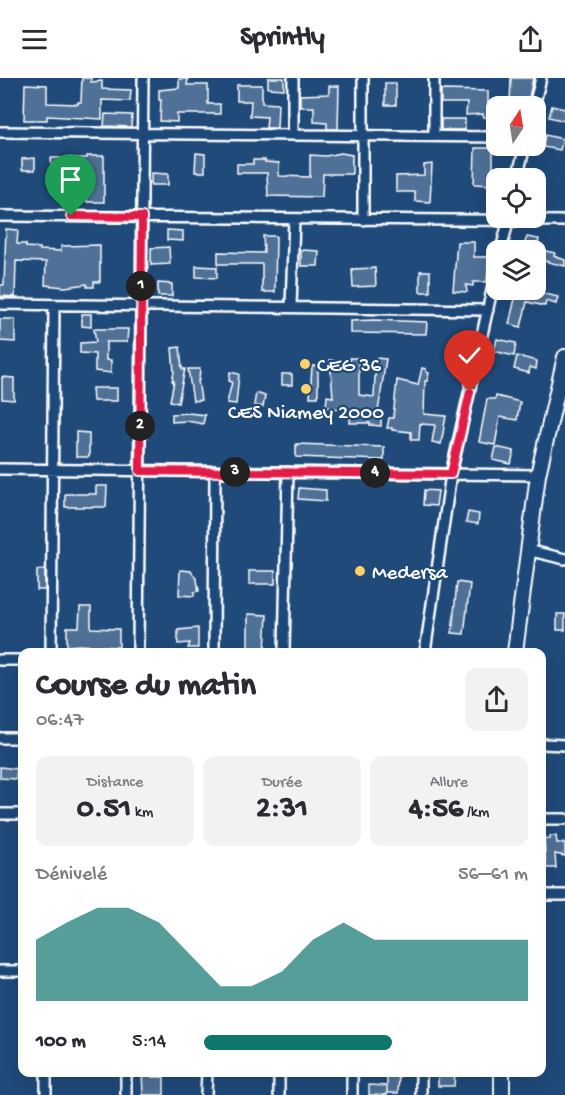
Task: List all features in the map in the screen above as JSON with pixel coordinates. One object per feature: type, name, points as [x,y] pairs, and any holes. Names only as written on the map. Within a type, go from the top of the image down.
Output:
[{"type":"street","points":[[138,648],[143,78]]},
{"type":"street","points":[[292,78],[293,135]]},
{"type":"street","points":[[363,78],[363,220]]},
{"type":"street","points":[[434,78],[434,136]]},
{"type":"street","points":[[536,96],[541,78]]},
{"type":"street","points":[[0,132],[486,137]]},
{"type":"street","points":[[0,216],[486,219]]},
{"type":"street","points":[[291,307],[294,219]]},
{"type":"street","points":[[546,220],[565,221]]},
{"type":"street","points":[[426,648],[451,474],[490,300]]},
{"type":"street","points":[[0,304],[488,309]]},
{"type":"street","points":[[51,648],[54,305]]},
{"type":"street","points":[[515,648],[538,475],[564,364]]},
{"type":"street","points":[[0,469],[538,475]]},
{"type":"street","points":[[214,648],[215,471]]},
{"type":"street","points":[[284,648],[288,472]]},
{"type":"street","points":[[527,550],[565,559]]},
{"type":"street","points":[[0,660],[18,660]]},
{"type":"street","points":[[0,738],[18,738]]},
{"type":"street","points":[[546,744],[565,745]]},
{"type":"street","points":[[0,814],[18,814]]},
{"type":"street","points":[[546,819],[565,819]]},
{"type":"street","points":[[546,895],[565,895]]},
{"type":"street","points":[[0,971],[18,971]]},
{"type":"street","points":[[46,1077],[46,1095]]},
{"type":"street","points":[[126,1077],[126,1095]]},
{"type":"street","points":[[206,1095],[207,1077]]},
{"type":"street","points":[[279,1077],[279,1095]]},
{"type":"street","points":[[352,1077],[352,1095]]},
{"type":"street","points":[[421,1077],[421,1095]]},
{"type":"street","points":[[502,1077],[502,1095]]},
{"type":"building","points":[[82,78],[91,78],[91,82],[102,81],[102,89],[131,90],[130,101],[102,100],[102,119],[47,116],[47,120],[24,120],[25,84],[47,85],[47,103],[78,104],[81,102]]},
{"type":"building","points":[[268,78],[284,78],[284,89],[268,88]]},
{"type":"building","points":[[511,78],[533,78],[529,96],[510,96]]},
{"type":"building","points":[[179,79],[188,79],[187,85],[208,85],[208,104],[220,104],[220,114],[177,114],[177,122],[160,121],[159,90],[179,88]]},
{"type":"building","points":[[385,83],[396,83],[396,105],[385,105]]},
{"type":"building","points":[[237,85],[262,85],[262,103],[278,104],[277,128],[266,128],[267,117],[250,116],[251,101],[237,101]]},
{"type":"building","points":[[329,86],[339,86],[338,129],[327,129],[327,123],[314,122],[314,107],[300,107],[300,95],[329,94]]},
{"type":"building","points":[[441,90],[488,91],[486,117],[483,117],[483,114],[466,115],[467,103],[441,103]]},
{"type":"building","points":[[552,106],[565,109],[565,121],[549,117]]},
{"type":"building","points":[[105,114],[132,115],[131,127],[104,126]]},
{"type":"building","points":[[441,119],[465,119],[465,130],[441,130]]},
{"type":"building","points":[[546,135],[563,139],[560,150],[546,148]]},
{"type":"building","points":[[475,148],[486,148],[486,156],[493,156],[493,168],[486,168],[486,185],[474,184]]},
{"type":"building","points":[[196,153],[205,154],[205,172],[195,172]]},
{"type":"building","points":[[341,153],[352,155],[352,174],[323,174],[322,197],[268,196],[267,173],[237,173],[237,164],[253,164],[253,160],[265,160],[265,162],[279,163],[279,176],[310,177],[310,155],[326,156]]},
{"type":"building","points":[[87,156],[104,156],[104,202],[87,202],[86,185],[81,185],[81,170],[52,170],[51,158],[87,158]]},
{"type":"building","points":[[35,158],[35,170],[22,170],[22,159]]},
{"type":"building","points":[[432,164],[430,202],[415,201],[415,192],[396,192],[396,176],[424,175],[424,165]]},
{"type":"building","points":[[151,173],[168,174],[168,185],[151,185]]},
{"type":"building","points":[[6,229],[18,230],[17,244],[26,244],[26,247],[40,248],[40,250],[61,251],[61,246],[100,245],[100,282],[94,282],[94,287],[87,287],[87,284],[65,287],[45,285],[46,262],[16,261],[15,297],[0,296],[0,285],[4,285]]},
{"type":"building","points":[[167,230],[183,231],[183,241],[167,240]]},
{"type":"building","points":[[263,236],[276,236],[275,292],[262,292],[262,264],[218,264],[218,252],[264,253]]},
{"type":"building","points":[[527,237],[539,239],[539,240],[526,240]]},
{"type":"building","points":[[457,242],[474,242],[474,257],[486,257],[486,282],[473,282],[473,286],[466,285],[467,292],[453,291]]},
{"type":"building","points":[[169,247],[170,264],[151,265],[151,248]]},
{"type":"building","points":[[301,250],[319,251],[318,266],[301,266]]},
{"type":"building","points":[[546,251],[555,253],[554,256],[565,260],[565,266],[546,261]]},
{"type":"building","points":[[196,266],[217,267],[217,278],[196,277]]},
{"type":"building","points":[[375,268],[376,286],[353,287],[352,269]]},
{"type":"building","points":[[420,271],[430,271],[430,292],[420,292]]},
{"type":"building","points":[[158,283],[172,284],[172,296],[158,296]]},
{"type":"building","points":[[546,294],[558,297],[556,304],[546,301],[545,306],[527,302],[521,327],[509,324],[515,300],[546,300]]},
{"type":"building","points":[[82,314],[91,314],[91,327],[82,326]]},
{"type":"building","points":[[0,319],[15,319],[15,342],[0,341]]},
{"type":"building","points":[[351,321],[427,322],[426,334],[351,333]]},
{"type":"building","points":[[94,329],[128,329],[127,342],[106,342],[106,360],[111,360],[111,373],[95,371],[95,354],[80,353],[80,343],[96,342]]},
{"type":"building","points":[[497,339],[516,343],[514,356],[494,351]]},
{"type":"building","points":[[180,347],[182,369],[185,369],[178,403],[170,401],[174,381],[172,381],[174,372],[172,348]]},
{"type":"building","points":[[517,356],[537,361],[536,369],[530,367],[529,373],[514,369]]},
{"type":"building","points":[[350,358],[359,358],[359,395],[374,397],[376,358],[386,359],[378,412],[381,416],[381,426],[370,425],[370,423],[350,423],[350,411],[326,407],[327,396],[333,397],[330,360],[351,364]]},
{"type":"building","points":[[312,366],[318,366],[318,397],[310,397]]},
{"type":"building","points":[[422,368],[429,373],[425,381],[424,414],[446,416],[441,444],[432,442],[435,425],[420,424],[419,440],[411,440],[411,432],[387,428],[389,418],[393,418],[397,380],[418,385]]},
{"type":"building","points":[[188,369],[200,369],[198,380],[201,400],[193,401]]},
{"type":"building","points":[[230,372],[239,374],[236,404],[227,403],[232,382],[229,381]]},
{"type":"building","points":[[282,374],[292,374],[292,385],[282,385]]},
{"type":"building","points":[[2,377],[14,378],[14,400],[2,399]]},
{"type":"building","points":[[92,388],[117,388],[117,401],[93,401]]},
{"type":"building","points":[[256,393],[265,396],[263,407],[254,405]]},
{"type":"building","points":[[496,396],[520,402],[517,420],[500,417],[495,445],[479,442],[487,399],[495,399]]},
{"type":"building","points":[[172,414],[205,415],[203,424],[187,421],[172,422]]},
{"type":"building","points":[[76,432],[89,433],[89,457],[76,457]]},
{"type":"building","points":[[296,444],[384,447],[384,460],[296,457]]},
{"type":"building","points":[[496,447],[514,451],[511,464],[493,460]]},
{"type":"building","points":[[96,486],[107,486],[106,507],[65,507],[65,494],[96,494]]},
{"type":"building","points":[[299,488],[326,490],[326,501],[298,499]]},
{"type":"building","points":[[424,490],[438,491],[436,506],[423,505]]},
{"type":"building","points":[[468,512],[479,514],[478,524],[466,522]]},
{"type":"building","points":[[37,570],[45,570],[45,590],[37,590]]},
{"type":"building","points":[[180,570],[191,571],[197,580],[199,591],[194,592],[194,596],[179,595]]},
{"type":"building","points":[[249,571],[275,571],[275,584],[249,584]]},
{"type":"building","points":[[457,582],[470,584],[464,634],[452,633]]},
{"type":"building","points":[[80,607],[91,607],[91,628],[119,629],[119,647],[67,646],[67,627],[79,627]]},
{"type":"building","points":[[248,614],[267,615],[265,648],[248,648]]},
{"type":"building","points":[[557,614],[565,614],[565,630],[557,630]]},
{"type":"building","points":[[198,628],[198,648],[188,648],[190,643],[178,644],[178,630]]},
{"type":"building","points":[[0,767],[17,769],[16,779],[0,778]]},
{"type":"building","points":[[550,836],[556,836],[557,843],[565,843],[565,856],[555,854],[556,868],[546,868],[546,838],[550,839]]},
{"type":"building","points":[[142,1077],[164,1077],[164,1095],[143,1095]]},
{"type":"building","points":[[387,1077],[399,1077],[398,1093],[387,1093]]},
{"type":"building","points":[[438,1077],[455,1077],[454,1086],[438,1086]]},
{"type":"building","points":[[369,1085],[387,1086],[387,1095],[369,1095]]},
{"type":"place","name":"CEG 36","points":[[305,364]]},
{"type":"place","name":"CES Niamey 2000","points":[[306,389]]},
{"type":"place","name":"Medersa","points":[[360,571]]},
{"type":"route","points":[[71,216],[142,217],[140,471],[451,474],[470,392]]}]
